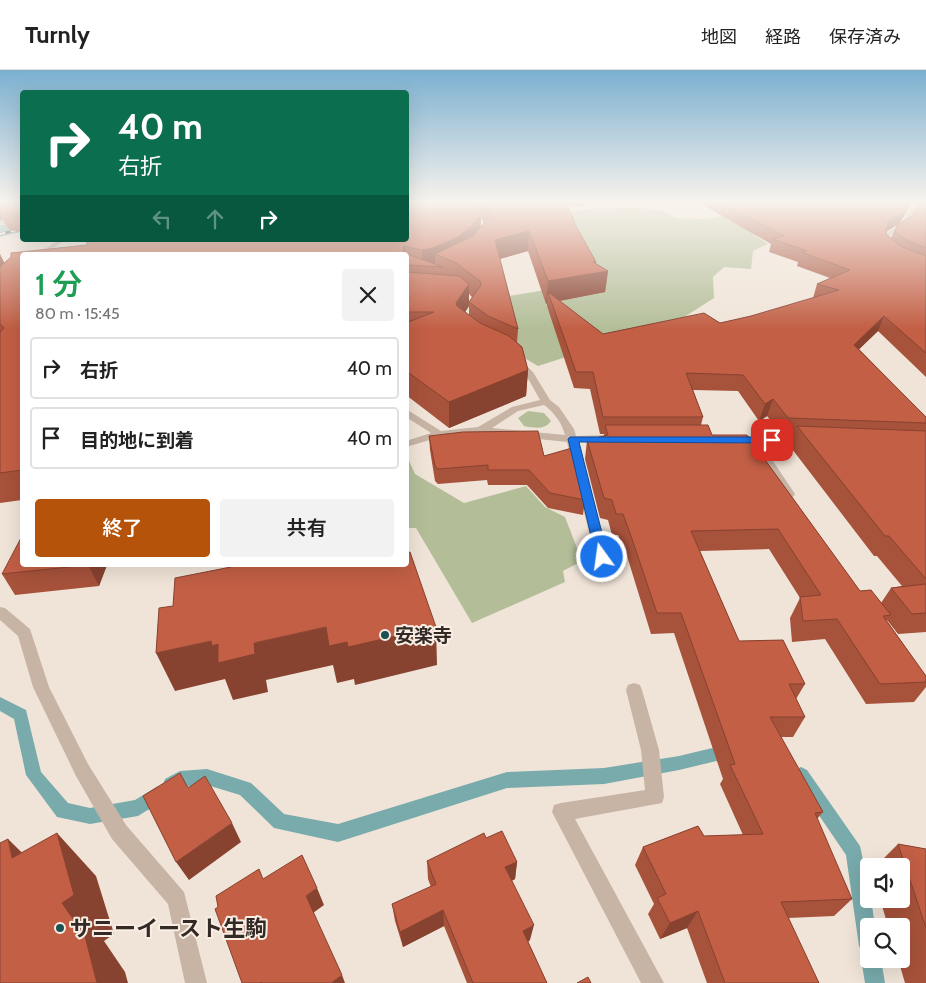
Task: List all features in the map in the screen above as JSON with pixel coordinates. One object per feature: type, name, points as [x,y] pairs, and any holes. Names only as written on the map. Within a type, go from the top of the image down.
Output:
[{"type":"street","points":[[44,252],[56,244]]},
{"type":"street","points":[[885,244],[891,251]]},
{"type":"street","points":[[504,354],[512,357],[530,374],[546,402],[562,418],[573,439],[602,557]]},
{"type":"street","points":[[481,430],[515,409],[546,402]]},
{"type":"street","points":[[409,414],[439,434]]},
{"type":"street","points":[[409,443],[439,434],[481,430],[573,439],[626,438]]},
{"type":"street","points":[[724,439],[820,442]]},
{"type":"street","points":[[753,439],[794,502]]},
{"type":"street","points":[[0,612],[26,633],[41,687],[82,770],[119,832],[177,899],[196,983]]},
{"type":"street","points":[[634,690],[650,750],[655,797],[561,812],[652,983]]},
{"type":"green space","points":[[565,244],[768,244],[753,251],[751,269],[724,267],[713,277],[714,298],[678,321],[538,366],[491,338],[509,296],[558,288]]},
{"type":"green space","points":[[528,411],[544,413],[551,421],[542,427],[524,426],[518,418]]},
{"type":"green space","points":[[409,461],[415,474],[464,503],[526,486],[545,507],[565,517],[582,561],[563,571],[565,582],[472,623],[416,528],[409,528]]},
{"type":"building","points":[[443,244],[422,250],[405,246],[403,247],[404,252],[20,252],[87,245]]},
{"type":"building","points":[[457,244],[496,244],[518,329],[488,316],[469,302],[481,285],[480,281],[456,263],[435,254]]},
{"type":"building","points":[[534,244],[586,244],[596,262],[593,262],[608,271],[548,281]]},
{"type":"building","points":[[786,244],[897,244],[926,256],[926,353],[884,316],[854,345],[926,417],[926,423],[788,418],[773,399],[765,404],[743,375],[686,373],[703,417],[603,417],[593,372],[576,372],[548,292],[603,334],[704,313],[720,323],[751,316],[839,290],[817,284],[850,270],[801,252],[807,251]]},
{"type":"building","points":[[915,244],[926,244],[926,248]]},
{"type":"building","points":[[20,252],[20,470],[0,473],[0,332],[4,328],[0,324],[0,267],[11,257],[11,253]]},
{"type":"building","points":[[409,255],[443,267],[409,265]]},
{"type":"building","points":[[409,272],[459,276],[469,284],[456,303],[457,306],[480,323],[509,336],[522,347],[528,370],[449,402],[409,373],[409,322],[434,312],[409,312]]},
{"type":"building","points":[[605,425],[708,425],[712,435],[747,435],[860,591],[871,590],[891,615],[883,616],[926,676],[926,682],[880,684],[837,619],[803,621],[800,597],[821,595],[778,529],[691,531],[739,641],[783,640],[805,684],[789,684],[805,717],[770,717],[823,812],[815,813],[852,899],[781,902],[819,983],[725,983],[698,911],[670,923],[657,898],[666,894],[643,847],[698,826],[704,836],[763,834],[730,765],[735,764],[681,613],[657,613],[623,514],[616,514],[612,500],[604,498],[587,440],[608,435]]},
{"type":"building","points":[[797,426],[926,431],[926,579],[889,536],[885,536]]},
{"type":"building","points":[[538,431],[544,456],[572,448],[585,500],[550,493],[529,470],[488,470],[488,465],[438,469],[435,466],[429,436],[463,432]]},
{"type":"building","points":[[20,540],[20,567],[69,567],[2,574]]},
{"type":"building","points":[[409,552],[436,627],[348,647],[347,642],[329,646],[326,627],[254,643],[255,654],[218,663],[218,644],[212,646],[211,641],[156,653],[159,608],[173,606],[175,578],[231,567],[409,567]]},
{"type":"building","points":[[926,584],[926,613],[912,614],[891,588]]},
{"type":"building","points":[[180,773],[188,788],[205,776],[232,823],[176,862],[143,796]]},
{"type":"building","points":[[502,831],[517,862],[505,867],[534,925],[523,931],[547,983],[473,983],[443,910],[400,932],[392,904],[436,884],[427,861],[484,833],[486,838]]},
{"type":"building","name":"サニーイースト生駒","points":[[57,833],[74,895],[62,903],[85,936],[97,983],[0,983],[0,843],[8,839],[12,858]]},
{"type":"building","points":[[898,844],[926,849],[926,928],[910,880],[910,858],[903,858]]},
{"type":"building","points":[[302,855],[317,888],[306,896],[342,975],[331,983],[242,983],[215,909],[218,907],[216,896],[259,869],[263,879]]},
{"type":"building","points":[[588,977],[591,983],[577,983]]},
{"type":"waterway","points":[[0,703],[21,715],[34,775],[63,811],[90,816],[138,808],[158,794]]},
{"type":"waterway","points":[[171,785],[180,779],[207,777],[245,789],[280,822],[338,833],[507,780],[604,776],[679,763],[729,751]]},
{"type":"waterway","points":[[801,775],[854,852],[865,918]]},
{"type":"waterway","points":[[872,968],[875,983]]},
{"type":"place","name":"安楽寺","points":[[385,635]]},
{"type":"place","name":"サニーイースト生駒","points":[[60,928]]},
{"type":"route","points":[[602,557],[573,439],[772,440]]}]
